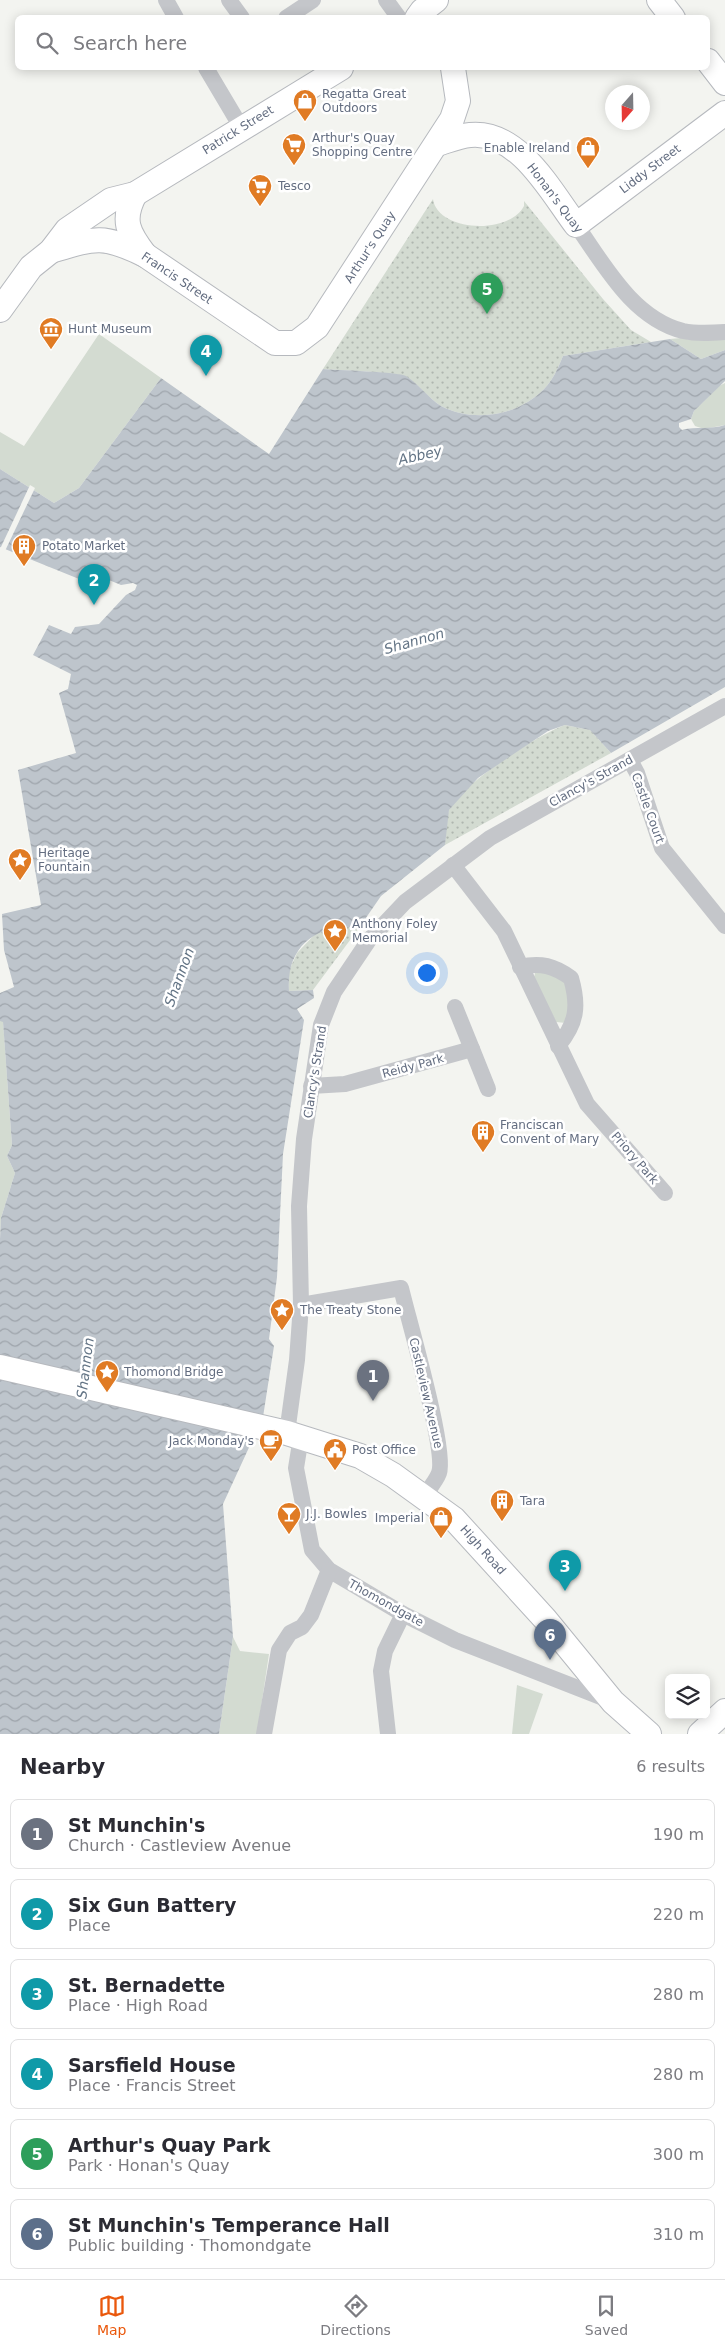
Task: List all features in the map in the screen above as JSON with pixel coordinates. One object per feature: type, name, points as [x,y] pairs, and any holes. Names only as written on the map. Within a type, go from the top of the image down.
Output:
[{"type":"main road","points":[[419,15],[436,0]]},
{"type":"main road","points":[[659,0],[671,15]]},
{"type":"main road","points":[[710,64],[725,83]]},
{"type":"main road","name":"Patrick Street","points":[[51,251],[67,230],[110,200],[135,194],[241,127],[338,70]]},
{"type":"main road","points":[[437,144],[452,119],[458,101],[453,70]]},
{"type":"main road","name":"Liddy Street","points":[[576,225],[725,113]]},
{"type":"main road","name":"Honan's Quay","points":[[437,144],[471,135],[498,139],[521,153],[576,225]]},
{"type":"main road","name":"Arthur's Quay","points":[[296,343],[317,327],[437,144]]},
{"type":"main road","points":[[135,194],[128,207],[127,220],[132,238],[145,255]]},
{"type":"main road","name":"Francis Street","points":[[51,251],[85,240],[100,239],[126,246],[145,255],[275,343],[296,343]]},
{"type":"main road","points":[[0,310],[31,268],[51,251]]},
{"type":"main road","points":[[0,1367],[286,1434]]},
{"type":"main road","name":"High Road","points":[[286,1434],[360,1456],[424,1496],[454,1519],[545,1619],[582,1680],[613,1702],[648,1734]]},
{"type":"main road","points":[[700,1734],[725,1711]]},
{"type":"street","points":[[166,0],[174,15]]},
{"type":"street","points":[[229,0],[240,15]]},
{"type":"street","points":[[291,15],[314,0]]},
{"type":"street","points":[[386,0],[397,15]]},
{"type":"street","points":[[207,70],[241,127]]},
{"type":"street","name":"Honan's Quay","points":[[576,225],[622,289],[647,314],[682,331],[697,333],[725,332]]},
{"type":"street","name":"Clancy's Strand","points":[[286,1434],[297,1360],[301,1305],[300,1186],[311,1086],[321,1025],[334,992],[369,940],[405,902],[453,865],[490,838],[725,706]]},
{"type":"street","name":"Castle Court","points":[[630,760],[662,848],[725,926]]},
{"type":"street","name":"Priory Park","points":[[453,865],[504,931],[587,1104],[666,1193]]},
{"type":"street","points":[[520,967],[535,964],[556,968],[571,978],[578,1000],[570,1032],[558,1046]]},
{"type":"street","points":[[455,1007],[488,1089]]},
{"type":"street","name":"Reidy Park","points":[[311,1086],[345,1084],[472,1049]]},
{"type":"street","name":"Castleview Avenue","points":[[301,1305],[401,1288],[424,1379],[439,1454],[440,1472],[424,1496]]},
{"type":"street","name":"Thomondgate","points":[[286,1434],[296,1468],[312,1550],[328,1570],[403,1614],[455,1640],[582,1680]]},
{"type":"street","points":[[264,1734],[279,1650],[290,1633],[302,1627],[311,1615],[328,1570]]},
{"type":"street","points":[[388,1734],[381,1671],[385,1651],[403,1614]]},
{"type":"shaded area","points":[[433,199],[437,210],[447,218],[474,226],[504,222],[516,216],[524,206],[524,201],[603,299],[631,330],[651,342],[563,356],[550,382],[544,389],[522,405],[509,411],[495,414],[467,414],[441,406],[411,380],[401,375],[323,369]]},
{"type":"shaded area","points":[[99,334],[161,378],[79,488],[54,503],[0,469],[0,432],[24,446]]},
{"type":"shaded area","points":[[670,339],[725,340],[725,350],[701,359]]},
{"type":"shaded area","points":[[725,383],[725,425],[704,429],[695,426],[691,419],[694,411],[719,386]]},
{"type":"shaded area","points":[[565,725],[590,730],[611,753],[445,845],[448,814],[456,799],[502,761],[538,738]]},
{"type":"shaded area","points":[[342,926],[359,928],[313,990],[289,991],[288,973],[297,953],[317,932]]},
{"type":"shaded area","points":[[536,970],[558,977],[568,987],[570,1002],[566,1023],[556,1022],[534,977]]},
{"type":"shaded area","points":[[0,1021],[3,1021],[12,1145],[7,1156],[15,1173],[1,1218],[0,1239]]},
{"type":"shaded area","points":[[233,1637],[240,1651],[269,1654],[257,1734],[219,1734]]},
{"type":"shaded area","points":[[517,1685],[543,1694],[529,1734],[512,1734]]},
{"type":"water","points":[[670,339],[701,359],[725,350],[725,381],[694,411],[691,419],[679,423],[679,427],[682,430],[725,425],[725,687],[611,753],[590,730],[565,725],[548,731],[478,778],[449,810],[445,845],[381,896],[359,928],[344,927],[317,934],[298,950],[289,975],[289,991],[313,990],[314,998],[297,1009],[304,1020],[283,1154],[277,1277],[269,1339],[274,1346],[263,1417],[223,1504],[233,1637],[219,1734],[0,1734],[0,1239],[1,1218],[15,1173],[7,1156],[12,1145],[3,1022],[0,1021],[0,993],[14,987],[4,950],[2,914],[41,905],[18,770],[76,753],[59,693],[68,689],[71,674],[33,655],[49,625],[71,634],[75,627],[99,624],[126,595],[135,590],[137,585],[133,583],[121,585],[97,575],[84,581],[0,547],[0,469],[54,503],[79,488],[161,378],[269,454],[323,369],[380,372],[406,376],[441,406],[467,414],[495,414],[509,411],[522,405],[544,389],[550,382],[563,356]]},
{"type":"pier","points":[[30,485],[35,488],[5,551],[0,549]]},
{"type":"place","name":"Regatta Great Outdoors","points":[[305,122]]},
{"type":"place","name":"Arthur's Quay Shopping Centre","points":[[294,166]]},
{"type":"place","name":"Enable Ireland","points":[[588,169]]},
{"type":"place","name":"Tesco","points":[[260,207]]},
{"type":"place","name":"Arthur's Quay Park","points":[[487,314]]},
{"type":"place","name":"Hunt Museum","points":[[51,350]]},
{"type":"place","name":"Sarsfield House","points":[[206,376]]},
{"type":"place","name":"Potato Market","points":[[24,567]]},
{"type":"place","name":"Six Gun Battery","points":[[94,605]]},
{"type":"place","name":"Heritage Fountain","points":[[20,881]]},
{"type":"place","name":"Anthony Foley Memorial","points":[[335,952]]},
{"type":"place","name":"Franciscan Convent of Mary","points":[[483,1153]]},
{"type":"place","name":"The Treaty Stone","points":[[282,1331]]},
{"type":"place","name":"Thomond Bridge","points":[[107,1393]]},
{"type":"place","name":"St Munchin's","points":[[373,1401]]},
{"type":"place","name":"Jack Monday's","points":[[271,1462]]},
{"type":"place","name":"Post Office","points":[[335,1471]]},
{"type":"place","name":"Tara","points":[[502,1522]]},
{"type":"place","name":"J.J. Bowles","points":[[289,1535]]},
{"type":"place","name":"Imperial","points":[[441,1539]]},
{"type":"place","name":"St. Bernadette","points":[[565,1591]]},
{"type":"place","name":"St Munchin's Temperance Hall","points":[[550,1660]]},
{"type":"water label","name":"Abbey","points":[[420,455]]},
{"type":"water label","name":"Shannon","points":[[414,641]]},
{"type":"water label","name":"Shannon","points":[[179,977]]},
{"type":"water label","name":"Shannon","points":[[85,1368]]}]
